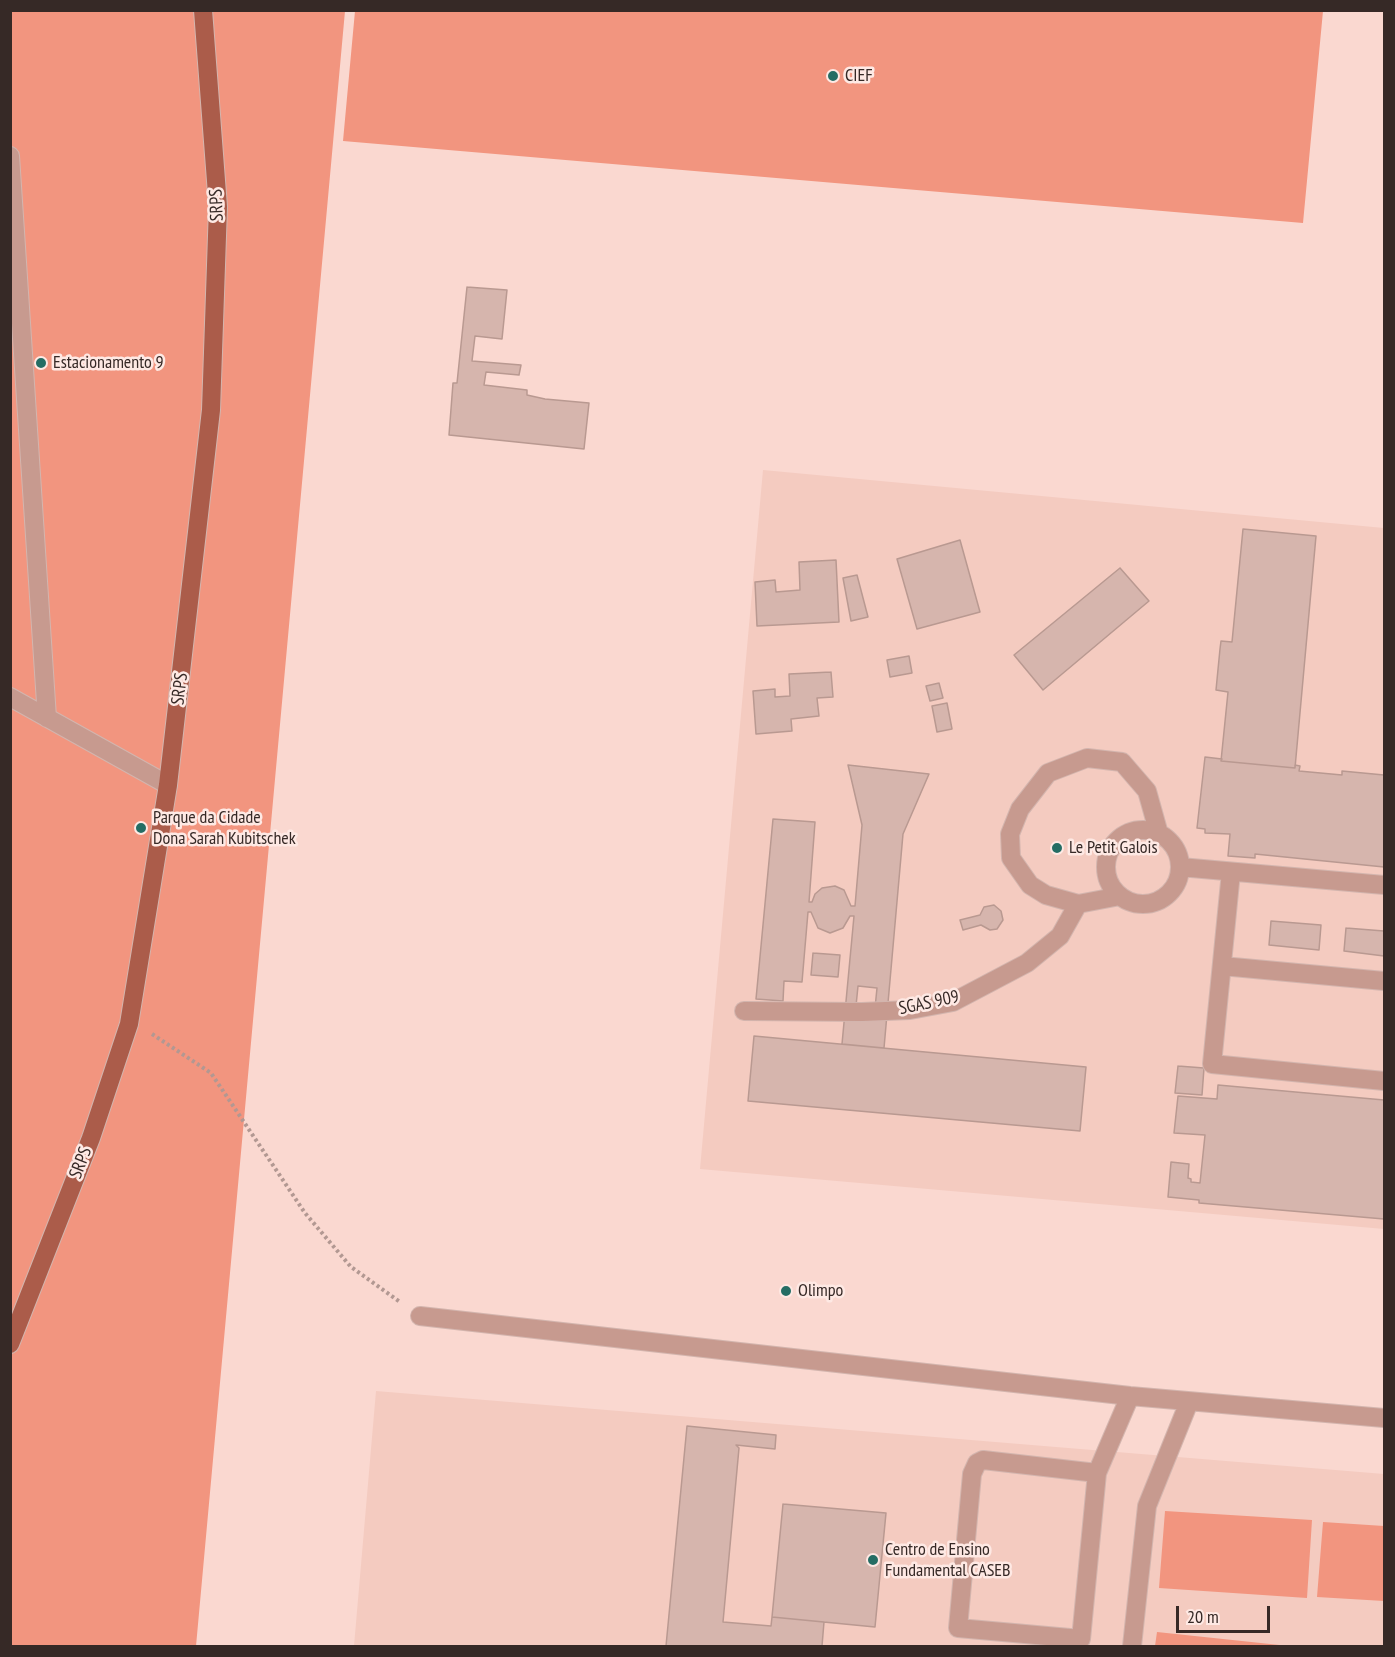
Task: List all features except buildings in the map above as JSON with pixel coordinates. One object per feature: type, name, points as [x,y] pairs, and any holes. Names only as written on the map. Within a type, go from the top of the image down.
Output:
[{"type":"main road","name":"SRPS","points":[[10,1344],[91,1138],[129,1024],[168,785],[211,410],[218,207],[203,10]]},
{"type":"lane","points":[[10,156],[47,718]]},
{"type":"lane","points":[[10,697],[168,785]]},
{"type":"lane","points":[[1120,896],[1078,904],[1046,895],[1030,885],[1011,858],[1010,834],[1020,809],[1048,773],[1086,758],[1122,762],[1147,791],[1159,834]]},
{"type":"lane","points":[[1146,830],[1159,834],[1170,842],[1177,853],[1180,867],[1177,880],[1170,891],[1159,900],[1146,903],[1132,902],[1120,896],[1106,873],[1107,860],[1112,847],[1121,837],[1133,831],[1146,830]]},
{"type":"lane","points":[[1180,867],[1384,885]]},
{"type":"lane","points":[[1231,872],[1212,1064],[1384,1081]]},
{"type":"lane","name":"SGAS 909","points":[[744,1011],[910,1010],[953,1002],[1027,963],[1060,936],[1078,904]]},
{"type":"lane","points":[[1222,966],[1384,981]]},
{"type":"lane","points":[[420,1316],[1130,1396],[1384,1418]]},
{"type":"lane","points":[[1097,1473],[983,1460],[977,1463],[972,1474],[958,1628],[1082,1639],[1097,1473],[1130,1396]]},
{"type":"lane","points":[[1132,1647],[1147,1506],[1189,1402]]},
{"type":"path","points":[[129,1024],[160,1037],[211,1074],[305,1213],[351,1267],[420,1316]]},
{"type":"shaded area","name":"Parque da Cidade Dona Sarah Kubitschek","points":[[11,11],[345,11],[196,1646],[11,1646]]},
{"type":"shaded area","name":"CIEF","points":[[355,11],[1323,11],[1303,223],[343,141]]},
{"type":"shaded area","name":"Le Petit Galois","points":[[763,470],[1384,528],[1384,1229],[700,1169]]},
{"type":"shaded area","name":"Centro de Ensino Fundamental CASEB","points":[[376,1391],[1384,1474],[1384,1646],[354,1646]]},
{"type":"shaded area","points":[[1165,1511],[1312,1520],[1307,1598],[1159,1588]]},
{"type":"shaded area","points":[[1323,1522],[1384,1526],[1384,1601],[1317,1597]]},
{"type":"shaded area","points":[[1157,1632],[1289,1646],[1155,1646]]},
{"type":"place","name":"CIEF","points":[[833,76]]},
{"type":"place","name":"Estacionamento 9","points":[[41,363]]},
{"type":"place","name":"Parque da Cidade Dona Sarah Kubitschek","points":[[141,828]]},
{"type":"place","name":"Le Petit Galois","points":[[1057,848]]},
{"type":"place","name":"Olimpo","points":[[786,1291]]},
{"type":"place","name":"Centro de Ensino Fundamental CASEB","points":[[873,1560]]}]
